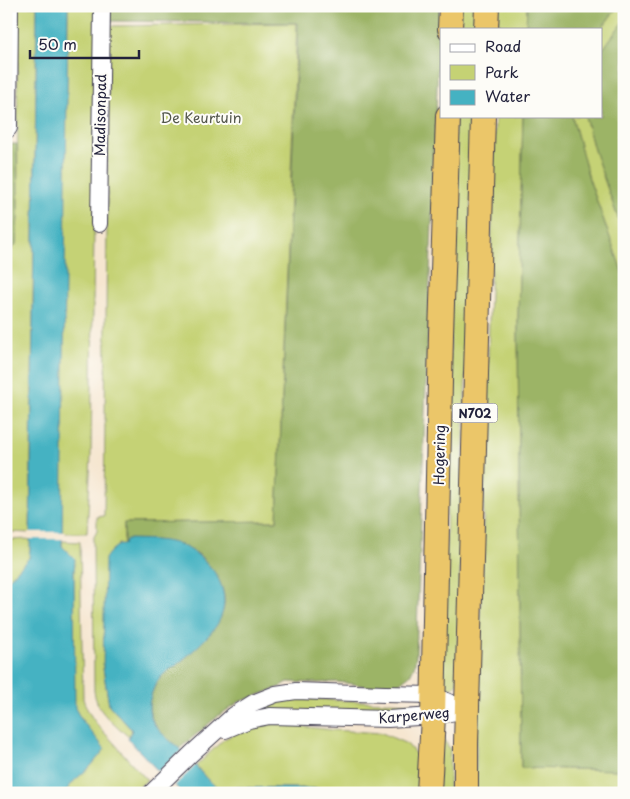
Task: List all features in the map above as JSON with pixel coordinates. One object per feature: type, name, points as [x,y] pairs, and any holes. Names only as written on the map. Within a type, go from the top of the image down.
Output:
[{"type":"highway","points":[[450,28],[451,6]]},
{"type":"highway","points":[[486,28],[487,6]]},
{"type":"highway","name":"Hogering","points":[[429,786],[433,705],[448,118]]},
{"type":"highway","name":"N702","points":[[466,788],[483,118]]},
{"type":"street","points":[[7,130],[10,6]]},
{"type":"street","name":"Madisonpad","points":[[99,224],[102,6]]},
{"type":"street","name":"Karperweg","points":[[153,790],[234,715],[253,703],[276,694],[296,691],[385,694],[433,705],[467,710]]},
{"type":"street","name":"Karperweg","points":[[212,735],[249,720],[270,716],[388,719],[433,705]]},
{"type":"green space","points":[[17,6],[37,6],[30,533],[9,532],[9,529],[6,527],[8,249],[12,249],[16,244],[18,216]],"holes":[[[8,332],[10,391],[9,448]]]},
{"type":"green space","points":[[68,6],[97,6],[91,456],[87,533],[62,533]]},
{"type":"green space","points":[[110,6],[440,6],[416,656],[414,667],[410,675],[396,686],[370,687],[337,682],[288,682],[278,688],[239,702],[218,716],[179,749],[157,728],[150,714],[150,699],[155,685],[162,676],[187,657],[217,623],[223,609],[223,592],[212,570],[193,551],[124,544],[124,523],[277,521],[298,23],[110,21]]},
{"type":"green space","points":[[458,6],[476,6],[475,28],[458,28]]},
{"type":"green space","points":[[498,6],[527,6],[526,28],[497,28]]},
{"type":"green space","points":[[527,6],[618,6],[602,28],[526,28]]},
{"type":"green space","points":[[618,6],[624,6],[624,20],[602,51],[602,28]]},
{"type":"green space","points":[[624,20],[624,235],[594,150],[586,118],[602,118],[602,51]]},
{"type":"green space","name":"De Keurtuin","points":[[297,23],[277,521],[124,523],[124,544],[119,544],[114,550],[103,668],[109,705],[132,730],[129,736],[121,731],[103,713],[95,698],[94,691],[93,539],[97,531],[97,517],[104,516],[109,26]]},
{"type":"green space","points":[[455,118],[473,118],[457,683],[453,687],[443,688]]},
{"type":"green space","points":[[495,118],[523,118],[518,317],[521,768],[624,770],[624,793],[475,793]]},
{"type":"green space","points":[[523,118],[573,118],[589,179],[624,277],[624,770],[521,768],[518,317]]},
{"type":"green space","points":[[573,118],[586,118],[594,150],[624,235],[624,277],[589,179]]},
{"type":"green space","points":[[6,144],[17,144],[18,216],[16,244],[12,249],[6,249]]},
{"type":"green space","points":[[31,539],[29,558],[6,582],[6,540]]},
{"type":"green space","points":[[62,541],[80,542],[83,699],[96,723],[147,780],[139,787],[141,789],[137,793],[64,793],[74,781],[81,719],[74,708],[74,560],[62,546]]},
{"type":"green space","points":[[280,698],[411,703],[410,712],[256,712],[257,707]]},
{"type":"green space","points":[[272,723],[382,733],[407,744],[420,759],[421,793],[357,793],[351,789],[217,787],[210,783],[196,766],[224,739],[251,726]]},
{"type":"green space","points":[[439,737],[444,740],[450,749],[449,793],[438,793]]},
{"type":"water","points":[[37,6],[68,6],[62,546],[75,559],[75,708],[81,719],[105,749],[64,793],[6,793],[6,582],[29,558],[30,550]]},
{"type":"water","points":[[127,539],[174,543],[193,551],[216,574],[224,599],[220,619],[213,630],[190,654],[163,675],[154,687],[149,708],[150,715],[157,728],[186,754],[204,776],[217,787],[351,789],[357,793],[182,793],[128,739],[132,730],[109,705],[103,668],[105,559],[113,549],[124,544]]},
{"type":"pier","points":[[28,532],[65,532],[65,539],[28,539]]},
{"type":"pier","points":[[183,749],[197,764],[173,787],[162,775],[157,773]]}]
